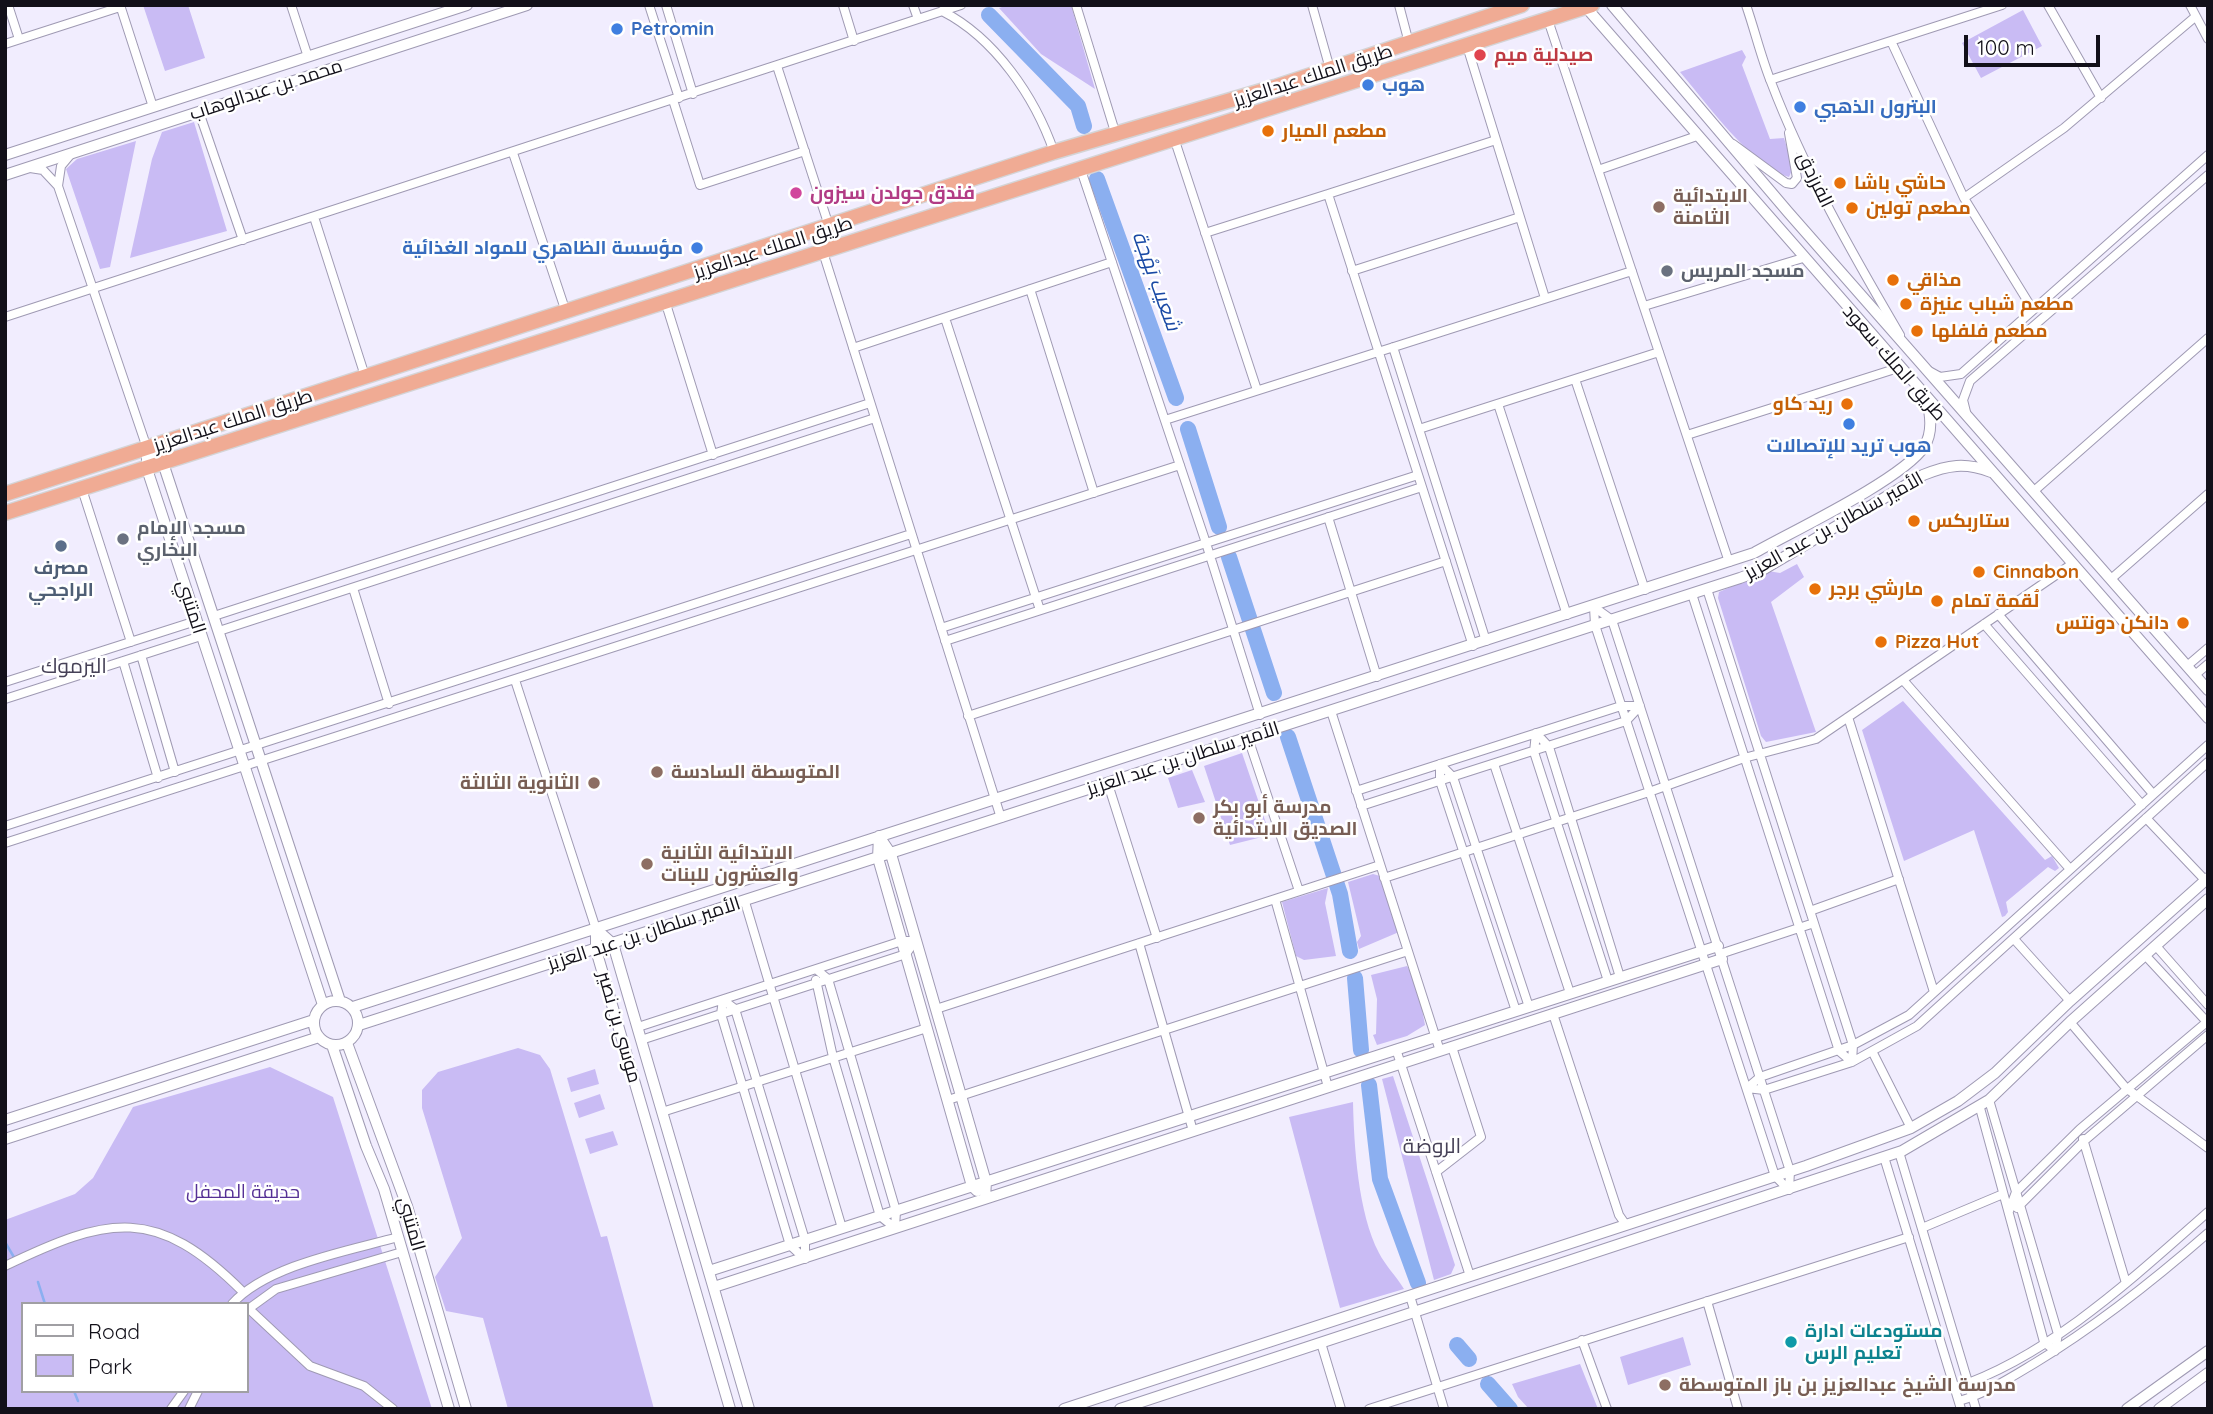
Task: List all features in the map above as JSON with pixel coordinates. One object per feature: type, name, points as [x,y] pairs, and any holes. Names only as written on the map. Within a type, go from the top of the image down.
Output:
[{"type":"highway","name":"طريق الملك عبدالعزيز","points":[[5,494],[829,228],[1054,152],[1330,69],[1522,5]]},
{"type":"highway","name":"طريق الملك عبدالعزيز","points":[[5,513],[1175,141],[1587,6]]},
{"type":"street","points":[[8,5],[19,39]]},
{"type":"street","points":[[291,5],[307,57]]},
{"type":"street","name":"محمد بن عبدالوهاب","points":[[5,175],[527,5]]},
{"type":"street","points":[[649,5],[700,185],[805,150]]},
{"type":"street","points":[[666,5],[693,94]]},
{"type":"street","points":[[843,5],[854,41]]},
{"type":"street","points":[[913,5],[918,19]]},
{"type":"street","points":[[5,317],[961,5]]},
{"type":"street","points":[[1076,5],[1116,135]]},
{"type":"street","points":[[1312,5],[1330,69]]},
{"type":"street","points":[[1399,5],[1409,43]]},
{"type":"street","name":"طريق الملك سعود","points":[[1612,5],[1788,212],[2208,690]]},
{"type":"street","name":"الفرزدق","points":[[1746,5],[1770,80],[1787,120],[1840,232],[1905,345]]},
{"type":"street","points":[[1770,80],[2002,5]]},
{"type":"street","points":[[2048,5],[2101,97]]},
{"type":"street","points":[[2190,5],[2208,40]]},
{"type":"street","points":[[5,44],[120,6],[153,107]]},
{"type":"street","name":"محمد بن عبدالوهاب","points":[[5,155],[463,6]]},
{"type":"street","name":"طريق الملك سعود","points":[[1587,6],[1898,368],[2208,718]]},
{"type":"street","points":[[942,11],[968,24],[1024,91],[1044,122],[1054,152]]},
{"type":"street","points":[[1964,198],[2064,128],[2195,17]]},
{"type":"street","points":[[1548,20],[1729,562]]},
{"type":"street","points":[[1891,41],[1964,198],[2033,310]]},
{"type":"street","points":[[1467,46],[1545,298]]},
{"type":"street","points":[[777,66],[829,228]]},
{"type":"street","points":[[199,112],[243,240]]},
{"type":"street","points":[[1726,139],[1786,183],[1792,184],[1797,178],[1787,120]]},
{"type":"street","points":[[1598,170],[1696,136]]},
{"type":"street","points":[[1205,233],[1496,140]]},
{"type":"street","points":[[1175,141],[1256,390]]},
{"type":"street","points":[[58,186],[61,166],[72,153]]},
{"type":"street","points":[[513,153],[566,312]]},
{"type":"street","points":[[1927,370],[1940,377],[1961,374],[2208,155]]},
{"type":"street","points":[[27,168],[43,170],[58,186],[147,448]]},
{"type":"street","points":[[1081,170],[1210,555],[1238,629],[1260,715]]},
{"type":"street","points":[[1967,414],[1962,400],[1970,381],[2208,175]]},
{"type":"street","points":[[1328,194],[1473,646]]},
{"type":"street","points":[[1774,225],[1788,212]]},
{"type":"street","points":[[1352,271],[1520,217]]},
{"type":"street","points":[[314,218],[365,376]]},
{"type":"street","points":[[823,252],[1000,818]]},
{"type":"street","points":[[1643,306],[1803,258]]},
{"type":"street","points":[[853,348],[1112,262]]},
{"type":"street","points":[[1165,420],[1632,271]]},
{"type":"street","points":[[1030,289],[1094,492]]},
{"type":"street","points":[[666,304],[713,454]]},
{"type":"street","points":[[945,318],[1040,610]]},
{"type":"street","points":[[2034,491],[2208,338]]},
{"type":"street","points":[[1393,347],[1486,641]]},
{"type":"street","points":[[1419,429],[1659,352]]},
{"type":"street","points":[[1687,435],[1898,368]]},
{"type":"street","points":[[1575,379],[1645,590]]},
{"type":"street","name":"الأمير سلطان بن عبد العزيز","points":[[353,1007],[1754,553],[1908,465],[1927,441],[1931,423],[1927,401]]},
{"type":"street","points":[[214,616],[870,403]]},
{"type":"street","points":[[1498,404],[1567,615]]},
{"type":"street","points":[[219,631],[875,418]]},
{"type":"street","name":"المتنبي","points":[[147,448],[163,463],[340,1001]]},
{"type":"street","name":"المتنبي","points":[[147,448],[147,469],[242,766],[323,1004]]},
{"type":"street","name":"الأمير سلطان بن عبد العزيز","points":[[359,1025],[1707,589],[1764,569],[1923,475],[1959,464],[1991,472]]},
{"type":"street","points":[[5,843],[1180,465]]},
{"type":"street","points":[[941,628],[1418,475]]},
{"type":"street","points":[[945,641],[1422,487]]},
{"type":"street","points":[[82,489],[131,642]]},
{"type":"street","points":[[2111,579],[2208,494]]},
{"type":"street","points":[[1328,517],[1377,677]]},
{"type":"street","points":[[5,826],[257,747],[911,534]]},
{"type":"street","points":[[968,716],[1446,561]]},
{"type":"street","points":[[1384,878],[1649,792],[1744,758],[1816,739],[2072,564]]},
{"type":"street","points":[[353,588],[389,704]]},
{"type":"street","points":[[1707,589],[1853,1045],[1852,1062]]},
{"type":"street","points":[[1692,594],[1839,1051],[1852,1062]]},
{"type":"street","points":[[1594,607],[1612,620],[1790,1171],[1789,1190]]},
{"type":"street","points":[[1594,607],[1595,625],[1775,1176],[1789,1190]]},
{"type":"street","points":[[1998,614],[2153,794]]},
{"type":"street","points":[[5,682],[196,621]]},
{"type":"street","points":[[1984,624],[2142,805]]},
{"type":"street","points":[[5,699],[201,636]]},
{"type":"street","points":[[2187,666],[2208,648]]},
{"type":"street","points":[[141,656],[175,772]]},
{"type":"street","points":[[123,661],[158,778]]},
{"type":"street","points":[[2195,675],[2208,664]]},
{"type":"street","points":[[515,680],[596,929]]},
{"type":"street","points":[[1903,680],[2070,869]]},
{"type":"street","points":[[1356,791],[1621,706],[1640,706]]},
{"type":"street","points":[[1361,806],[1626,721],[1640,706]]},
{"type":"street","points":[[1331,711],[1440,1051]]},
{"type":"street","points":[[1848,717],[1934,992]]},
{"type":"street","points":[[1536,733],[1549,747],[1620,977]]},
{"type":"street","points":[[1536,733],[1534,752],[1608,981]]},
{"type":"street","points":[[1248,738],[1299,891]]},
{"type":"street","points":[[1747,1088],[1760,1077],[1839,1051],[1909,1015],[2208,745]]},
{"type":"street","points":[[1747,1088],[1764,1090],[1852,1062],[1917,1026],[2208,762]]},
{"type":"street","points":[[1440,764],[1453,777],[1529,1007]]},
{"type":"street","points":[[1440,764],[1440,781],[1516,1011]]},
{"type":"street","points":[[1494,764],[1570,993]]},
{"type":"street","points":[[1108,784],[1157,938]]},
{"type":"street","points":[[1064,1409],[1775,1176],[1911,1128],[1958,1101],[1995,1073],[2070,1001],[2206,879],[2146,818]]},
{"type":"street","points":[[879,836],[891,854],[986,1182],[985,1198]]},
{"type":"street","points":[[879,836],[878,858],[972,1186],[985,1198]]},
{"type":"street","points":[[936,1010],[1380,865]]},
{"type":"street","points":[[1810,911],[1899,880]]},
{"type":"street","points":[[1275,899],[1328,1087]]},
{"type":"street","points":[[1120,1409],[1899,1152],[1980,1108],[2070,1022],[2208,899]]},
{"type":"street","points":[[745,901],[842,1228]]},
{"type":"street","points":[[714,1287],[1706,964],[1720,953],[1814,923]]},
{"type":"street","name":"موسى بن نصير","points":[[596,929],[613,944],[750,1409]]},
{"type":"street","name":"موسى بن نصير","points":[[596,929],[596,950],[730,1409]]},
{"type":"street","points":[[2014,939],[2070,1001]]},
{"type":"street","points":[[638,1027],[902,941],[915,941]]},
{"type":"street","points":[[641,1040],[905,954],[915,941]]},
{"type":"street","points":[[1139,943],[1193,1131]]},
{"type":"street","points":[[2156,946],[2208,1004]]},
{"type":"street","points":[[947,1100],[1408,951]]},
{"type":"street","points":[[709,1271],[1701,951],[1720,953]]},
{"type":"street","points":[[2008,1212],[2016,1192],[2080,1129],[2207,1022],[2145,955]]},
{"type":"street","points":[[817,970],[828,979],[896,1211],[895,1228]]},
{"type":"street","points":[[817,970],[816,983],[833,1057],[880,1216],[895,1228]]},
{"type":"street","points":[[723,1000],[735,1009],[805,1240],[805,1259]]},
{"type":"street","points":[[723,1000],[720,1014],[790,1245],[805,1259]]},
{"type":"street","points":[[5,1119],[314,1020],[323,1004],[340,1001],[353,1007],[359,1025],[357,1032],[346,1043],[332,1045],[319,1037],[314,1020]]},
{"type":"street","points":[[1553,1014],[1619,1215],[1626,1225]]},
{"type":"street","points":[[2070,1022],[2126,1088],[2208,1148]]},
{"type":"street","points":[[662,1112],[927,1028]]},
{"type":"street","points":[[2008,1212],[2020,1206],[2084,1142],[2208,1035]]},
{"type":"street","points":[[5,1139],[319,1037]]},
{"type":"street","name":"المتنبي","points":[[346,1043],[407,1206],[466,1409]]},
{"type":"street","name":"المتنبي","points":[[332,1045],[366,1146],[384,1189],[449,1409]]},
{"type":"street","points":[[1436,1172],[1481,1137],[1452,1047]]},
{"type":"street","points":[[1396,1049],[1470,1276]]},
{"type":"street","points":[[1872,1051],[1911,1128]]},
{"type":"street","points":[[1989,1100],[2057,1334],[2055,1351]]},
{"type":"street","points":[[1980,1108],[2044,1342],[2055,1351]]},
{"type":"street","points":[[2080,1129],[2126,1283]]},
{"type":"street","points":[[1899,1152],[1976,1409]]},
{"type":"street","points":[[1884,1157],[1960,1405],[2055,1351],[2142,1291],[2208,1233]]},
{"type":"street","points":[[1922,1227],[2003,1194]]},
{"type":"street","points":[[1954,1388],[1969,1384],[2057,1334],[2126,1283],[2208,1212]]},
{"type":"street","points":[[5,1266],[85,1231],[132,1227],[174,1237],[198,1250],[243,1292]]},
{"type":"street","points":[[235,1302],[243,1292],[272,1276],[398,1237]]},
{"type":"street","points":[[1369,1409],[1909,1237]]},
{"type":"street","points":[[248,1308],[276,1289],[402,1252]]},
{"type":"street","points":[[1410,1296],[1444,1409]]},
{"type":"street","points":[[1707,1301],[1738,1409]]},
{"type":"street","points":[[248,1310],[310,1366],[364,1386],[393,1409]]},
{"type":"street","points":[[1582,1340],[1607,1409]]},
{"type":"street","points":[[1321,1343],[1341,1409]]},
{"type":"street","points":[[2134,1407],[2208,1351]]},
{"type":"street","points":[[2159,1409],[2208,1373]]},
{"type":"street","points":[[171,1409],[183,1393]]},
{"type":"street","points":[[188,1409],[197,1393]]},
{"type":"green space","points":[[143,5],[188,5],[205,58],[165,71]]},
{"type":"green space","points":[[1008,5],[1071,5],[1095,89],[1041,54],[999,8]]},
{"type":"green space","points":[[2023,10],[2042,46],[1981,78],[1962,43]]},
{"type":"green space","points":[[1742,50],[1746,57],[1742,65],[1770,139],[1784,138],[1793,168],[1789,177],[1759,160],[1744,147],[1680,72]]},
{"type":"green space","points":[[194,122],[227,231],[130,258],[152,159],[162,132]]},
{"type":"green space","points":[[136,141],[110,267],[100,269],[66,169],[77,159]]},
{"type":"green space","points":[[1797,564],[1804,577],[1771,602],[1816,732],[1766,742],[1761,736],[1718,598],[1719,592],[1768,571],[1780,573]]},
{"type":"green space","points":[[1903,701],[2045,860],[2052,856],[2059,868],[2055,871],[2048,867],[2006,902],[2008,912],[2005,916],[2002,917],[1974,830],[1904,861],[1862,730]]},
{"type":"green space","points":[[1242,753],[1270,835],[1230,845],[1204,766]]},
{"type":"green space","points":[[1192,770],[1205,802],[1178,808],[1168,778]]},
{"type":"green space","points":[[1373,874],[1380,876],[1399,932],[1359,949],[1357,942],[1361,936],[1348,882]]},
{"type":"green space","points":[[1328,888],[1325,903],[1336,956],[1304,960],[1296,956],[1282,902]]},
{"type":"green space","points":[[1407,966],[1417,983],[1425,1025],[1407,1036],[1377,1045],[1373,1035],[1376,1034],[1377,999],[1371,975]]},
{"type":"green space","points":[[518,1048],[540,1055],[550,1069],[601,1237],[607,1236],[654,1409],[508,1409],[483,1318],[446,1311],[435,1277],[462,1238],[422,1108],[422,1090],[438,1072]]},
{"type":"green space","name":"حديقة المحفل","points":[[270,1067],[333,1097],[432,1409],[5,1409],[5,1220],[75,1194],[93,1178],[133,1107]]},
{"type":"green space","points":[[595,1069],[599,1084],[571,1092],[567,1078]]},
{"type":"green space","points":[[1393,1076],[1455,1265],[1451,1274],[1434,1280],[1382,1079]]},
{"type":"green space","points":[[600,1094],[605,1109],[579,1118],[574,1103]]},
{"type":"green space","points":[[1353,1102],[1356,1159],[1366,1219],[1379,1253],[1404,1289],[1340,1308],[1289,1117]]},
{"type":"green space","points":[[613,1131],[618,1145],[590,1154],[585,1139]]},
{"type":"green space","points":[[1683,1337],[1691,1365],[1628,1385],[1620,1357]]},
{"type":"green space","points":[[1580,1364],[1598,1409],[1529,1409],[1518,1397],[1512,1384]]},
{"type":"waterway","name":"شعيب بَهْجة","points":[[989,15],[1078,106],[1084,126]]},
{"type":"waterway","name":"شعيب بَهْجة","points":[[1097,179],[1176,398]]},
{"type":"waterway","name":"شعيب بَهْجة","points":[[1188,429],[1219,527]]},
{"type":"waterway","name":"شعيب بَهْجة","points":[[1229,557],[1274,693]]},
{"type":"waterway","name":"شعيب بَهْجة","points":[[1288,737],[1340,894],[1350,951]]},
{"type":"waterway","name":"شعيب بَهْجة","points":[[1355,978],[1361,1050]]},
{"type":"waterway","name":"شعيب بَهْجة","points":[[1369,1085],[1380,1179],[1418,1283]]},
{"type":"waterway","points":[[5,1242],[15,1259]]},
{"type":"waterway","points":[[38,1282],[44,1302]]},
{"type":"waterway","name":"شعيب بَهْجة","points":[[1457,1345],[1469,1359]]},
{"type":"waterway","name":"شعيب بَهْجة","points":[[1488,1384],[1510,1409]]},
{"type":"waterway","points":[[75,1393],[78,1401]]},
{"type":"place","name":"Petromin","points":[[617,29]]},
{"type":"place","name":"صيدلية ميم","points":[[1480,55]]},
{"type":"place","name":"هوب","points":[[1368,85]]},
{"type":"place","name":"البترول الذهبي","points":[[1800,107]]},
{"type":"place","name":"مطعم الميار","points":[[1268,131]]},
{"type":"place","name":"حاشي باشا","points":[[1840,183]]},
{"type":"place","name":"فندق جولدن سيزون","points":[[796,193]]},
{"type":"place","name":"الابتدائية الثامنة","points":[[1659,207]]},
{"type":"place","name":"مطعم تولين","points":[[1852,208]]},
{"type":"place","name":"مؤسسة الظاهري للمواد الغذائية","points":[[697,248]]},
{"type":"place","name":"مسجد المريس","points":[[1667,271]]},
{"type":"place","name":"مذاقي","points":[[1893,280]]},
{"type":"place","name":"مطعم شباب عنيزة","points":[[1906,304]]},
{"type":"place","name":"مطعم فلفلها","points":[[1917,331]]},
{"type":"place","name":"ريد كاو","points":[[1847,404]]},
{"type":"place","name":"هوب تريد للإتصالات","points":[[1849,424]]},
{"type":"place","name":"ستاربكس","points":[[1914,521]]},
{"type":"place","name":"مسجد الإمام البخاري","points":[[123,539]]},
{"type":"place","name":"مصرف الراجحي","points":[[61,546]]},
{"type":"place","name":"Cinnabon","points":[[1979,572]]},
{"type":"place","name":"مارشي برجر","points":[[1815,589]]},
{"type":"place","name":"لُقمة تمام","points":[[1937,601]]},
{"type":"place","name":"دانكن دونتس","points":[[2183,623]]},
{"type":"place","name":"Pizza Hut","points":[[1881,642]]},
{"type":"place","name":"المتوسطة السادسة","points":[[657,772]]},
{"type":"place","name":"الثانوية الثالثة","points":[[594,783]]},
{"type":"place","name":"مدرسة أبو بكر الصديق الابتدائية","points":[[1199,818]]},
{"type":"place","name":"الابتدائية الثانية والعشرون للبنات","points":[[647,864]]},
{"type":"place","name":"مستودعات ادارة تعليم الرس","points":[[1791,1342]]},
{"type":"place","name":"مدرسة الشيخ عبدالعزيز بن باز المتوسطة","points":[[1665,1385]]},
{"type":"district","name":"اليرموك","points":[[74,667]]},
{"type":"district","name":"الروضة","points":[[1432,1147]]}]
